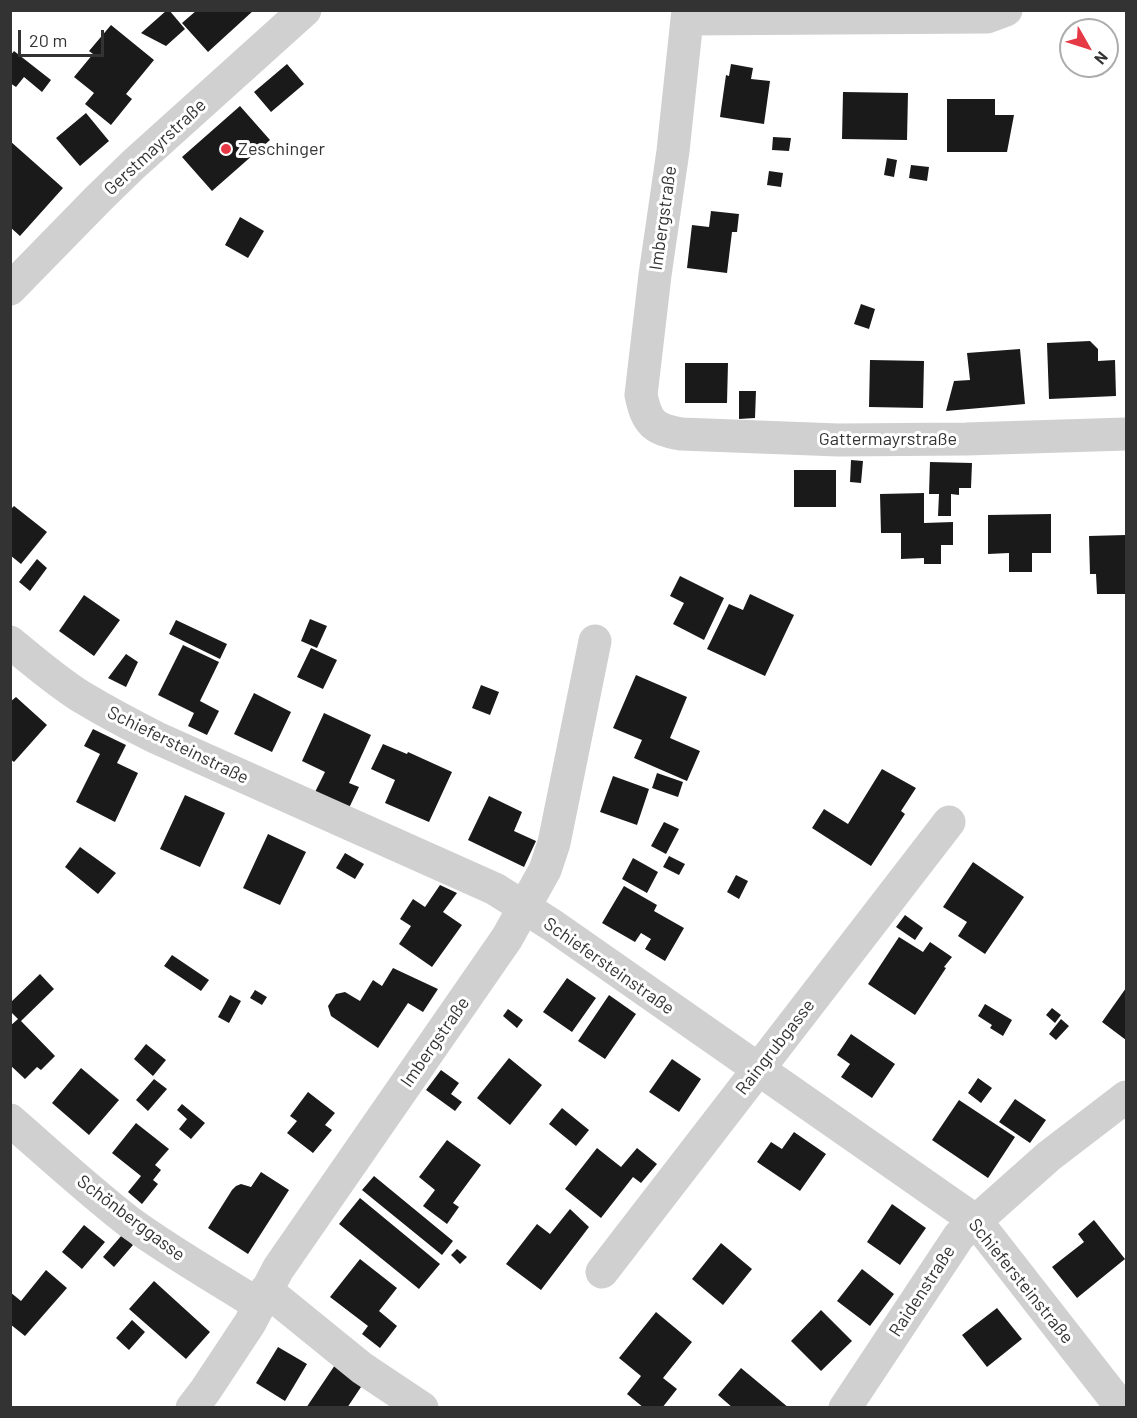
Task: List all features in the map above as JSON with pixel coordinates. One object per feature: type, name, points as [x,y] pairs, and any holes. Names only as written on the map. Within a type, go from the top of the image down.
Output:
[{"type":"street","name":"Gerstmayrstraße","points":[[10,289],[134,164],[304,10]]},
{"type":"street","points":[[687,15],[987,17],[1006,10]]},
{"type":"street","name":"Imbergstraße","points":[[652,424],[645,411],[641,395],[673,151],[687,15]]},
{"type":"street","name":"Gattermayrstraße","points":[[652,424],[666,431],[681,434],[838,440],[1126,435]]},
{"type":"street","name":"Imbergstraße","points":[[192,1407],[250,1323],[278,1269],[507,938],[545,870],[554,843],[595,641]]},
{"type":"street","name":"Schiefersteinstraße","points":[[10,642],[62,683],[157,738],[495,889],[562,932],[975,1221],[1122,1407]]},
{"type":"street","name":"Raingrubgasse","points":[[602,1272],[949,822]]},
{"type":"street","name":"Raidenstraße","points":[[845,1407],[958,1236],[1049,1156],[1126,1097]]},
{"type":"street","name":"Schönberggasse","points":[[10,1120],[127,1220],[154,1239],[263,1297],[362,1368],[422,1407]]},
{"type":"building","points":[[167,10],[185,29],[166,46],[141,33]]},
{"type":"building","points":[[197,10],[254,10],[208,52],[182,23]]},
{"type":"building","points":[[111,25],[154,60],[126,94],[132,99],[111,125],[85,104],[94,93],[74,77],[93,54],[89,51]]},
{"type":"building","points":[[14,51],[51,80],[42,92],[24,77],[16,87],[10,83],[10,56]]},
{"type":"building","points":[[287,64],[304,84],[271,112],[254,92]]},
{"type":"building","points":[[731,64],[753,68],[751,79],[770,81],[764,124],[720,117],[726,75],[729,76]]},
{"type":"building","points":[[843,92],[908,93],[907,140],[842,139]]},
{"type":"building","points":[[947,99],[995,99],[995,115],[1014,115],[1007,152],[947,152]]},
{"type":"building","name":"Zeschinger","points":[[240,106],[270,140],[212,191],[182,157]]},
{"type":"building","points":[[86,113],[109,141],[80,166],[56,138]]},
{"type":"building","points":[[773,137],[791,138],[789,151],[772,150]]},
{"type":"building","points":[[10,141],[63,188],[20,236],[10,227]]},
{"type":"building","points":[[887,158],[897,160],[894,177],[884,175]]},
{"type":"building","points":[[911,165],[929,167],[927,181],[909,178]]},
{"type":"building","points":[[769,171],[783,173],[781,187],[767,185]]},
{"type":"building","points":[[711,211],[739,214],[737,232],[732,232],[727,273],[687,268],[692,225],[709,227]]},
{"type":"building","points":[[240,217],[264,231],[248,258],[225,245]]},
{"type":"building","points":[[861,304],[875,309],[869,329],[854,324]]},
{"type":"building","points":[[1090,341],[1098,349],[1098,361],[1115,360],[1116,396],[1049,399],[1047,343]]},
{"type":"building","points":[[1020,349],[1025,404],[946,411],[954,381],[970,380],[967,353]]},
{"type":"building","points":[[870,360],[924,361],[923,408],[869,407]]},
{"type":"building","points":[[685,363],[728,363],[727,403],[685,403]]},
{"type":"building","points":[[739,391],[756,391],[755,418],[739,419]]},
{"type":"building","points":[[851,460],[863,461],[861,483],[850,482]]},
{"type":"building","points":[[930,462],[972,463],[971,488],[959,488],[959,495],[951,494],[951,516],[938,516],[939,494],[929,494]]},
{"type":"building","points":[[794,470],[836,470],[836,507],[794,507]]},
{"type":"building","points":[[924,493],[924,523],[953,522],[953,545],[941,545],[941,564],[924,564],[924,558],[901,559],[901,533],[881,533],[880,494]]},
{"type":"building","points":[[14,506],[47,532],[21,564],[10,555],[10,510]]},
{"type":"building","points":[[1051,514],[1051,553],[1032,553],[1032,572],[1009,572],[1009,553],[988,554],[988,515]]},
{"type":"building","points":[[1126,535],[1126,594],[1097,594],[1096,574],[1090,574],[1089,536]]},
{"type":"building","points":[[37,559],[47,568],[30,591],[19,582]]},
{"type":"building","points":[[680,576],[724,598],[704,640],[673,624],[684,603],[670,596]]},
{"type":"building","points":[[750,594],[794,615],[765,676],[707,649],[729,604],[743,610]]},
{"type":"building","points":[[84,595],[120,620],[94,656],[59,631]]},
{"type":"building","points":[[310,619],[327,626],[317,648],[301,641]]},
{"type":"building","points":[[176,620],[227,644],[220,659],[169,634]]},
{"type":"building","points":[[183,645],[219,662],[200,701],[219,711],[207,735],[188,726],[194,713],[158,695]]},
{"type":"building","points":[[311,648],[337,660],[323,689],[297,677]]},
{"type":"building","points":[[126,654],[138,662],[126,687],[108,678]]},
{"type":"building","points":[[636,675],[687,697],[670,738],[700,751],[687,781],[634,758],[642,740],[613,728]]},
{"type":"building","points":[[481,685],[499,692],[490,715],[472,708]]},
{"type":"building","points":[[254,693],[291,712],[272,752],[234,734]]},
{"type":"building","points":[[16,697],[47,725],[14,762],[10,759],[10,702]]},
{"type":"building","points":[[324,713],[371,735],[349,783],[359,787],[349,808],[315,792],[325,772],[302,761]]},
{"type":"building","points":[[93,729],[126,745],[117,763],[138,773],[115,822],[76,802],[100,754],[84,746]]},
{"type":"building","points":[[383,744],[407,754],[408,752],[452,772],[429,822],[385,803],[395,780],[371,769]]},
{"type":"building","points":[[882,769],[916,788],[901,811],[905,814],[871,866],[812,828],[824,809],[848,824]]},
{"type":"building","points":[[657,773],[683,782],[678,797],[652,788]]},
{"type":"building","points":[[613,776],[649,789],[637,825],[600,812]]},
{"type":"building","points":[[185,795],[225,813],[200,867],[160,849]]},
{"type":"building","points":[[489,796],[522,812],[514,831],[536,841],[524,867],[468,840]]},
{"type":"building","points":[[664,822],[679,829],[666,854],[651,846]]},
{"type":"building","points":[[268,834],[306,852],[280,905],[243,888]]},
{"type":"building","points":[[80,847],[116,873],[98,894],[65,867]]},
{"type":"building","points":[[345,853],[364,864],[355,879],[336,868]]},
{"type":"building","points":[[669,856],[685,864],[679,875],[663,867]]},
{"type":"building","points":[[633,858],[658,872],[647,893],[622,879]]},
{"type":"building","points":[[973,862],[1024,897],[985,954],[958,936],[967,922],[943,907]]},
{"type":"building","points":[[736,875],[748,881],[739,899],[727,892]]},
{"type":"building","points":[[440,885],[457,893],[443,912],[462,925],[432,967],[399,944],[411,926],[400,919],[413,899],[425,907]]},
{"type":"building","points":[[624,886],[657,905],[654,911],[684,928],[665,961],[645,949],[651,939],[641,933],[635,942],[602,923]]},
{"type":"building","points":[[905,915],[923,928],[915,940],[896,927]]},
{"type":"building","points":[[899,937],[923,952],[930,942],[952,957],[915,1015],[868,984]]},
{"type":"building","points":[[172,955],[209,980],[201,991],[164,966]]},
{"type":"building","points":[[393,968],[438,989],[423,1012],[408,1003],[378,1048],[331,1016],[328,1006],[336,994],[345,992],[360,1001],[373,980],[382,986]]},
{"type":"building","points":[[40,974],[54,989],[21,1021],[55,1056],[41,1070],[37,1067],[25,1079],[10,1065],[10,1026],[18,1019],[10,1011],[10,1003]]},
{"type":"building","points":[[567,978],[596,998],[572,1032],[543,1012]]},
{"type":"building","points":[[1126,988],[1126,1040],[1102,1022]]},
{"type":"building","points":[[255,990],[267,997],[262,1005],[250,998]]},
{"type":"building","points":[[230,995],[241,1001],[229,1023],[218,1017]]},
{"type":"building","points":[[609,995],[636,1014],[605,1059],[578,1041]]},
{"type":"building","points":[[985,1004],[1012,1020],[1003,1036],[990,1028],[992,1025],[978,1016]]},
{"type":"building","points":[[1052,1008],[1061,1015],[1055,1023],[1046,1015]]},
{"type":"building","points":[[508,1009],[523,1020],[517,1028],[503,1016]]},
{"type":"building","points":[[1061,1019],[1069,1026],[1056,1040],[1049,1034]]},
{"type":"building","points":[[851,1034],[895,1064],[872,1098],[841,1077],[850,1064],[837,1055]]},
{"type":"building","points":[[146,1044],[166,1060],[153,1076],[134,1059]]},
{"type":"building","points":[[509,1058],[542,1085],[510,1125],[477,1098]]},
{"type":"building","points":[[672,1059],[701,1079],[679,1112],[649,1092]]},
{"type":"building","points":[[81,1068],[119,1100],[89,1135],[52,1103]]},
{"type":"building","points":[[441,1070],[459,1083],[451,1094],[462,1102],[455,1111],[426,1090]]},
{"type":"building","points":[[978,1078],[992,1088],[981,1103],[968,1093]]},
{"type":"building","points":[[154,1079],[167,1089],[148,1111],[136,1100]]},
{"type":"building","points":[[308,1092],[335,1113],[325,1125],[332,1130],[313,1153],[287,1133],[297,1121],[290,1116]]},
{"type":"building","points":[[1015,1099],[1046,1120],[1030,1143],[999,1122]]},
{"type":"building","points":[[959,1100],[1015,1137],[988,1178],[932,1140]]},
{"type":"building","points":[[182,1104],[205,1123],[191,1139],[179,1129],[187,1119],[177,1110]]},
{"type":"building","points":[[562,1108],[589,1130],[576,1146],[549,1124]]},
{"type":"building","points":[[136,1123],[169,1149],[155,1165],[161,1170],[153,1180],[158,1184],[142,1204],[128,1192],[141,1176],[112,1153]]},
{"type":"building","points":[[794,1132],[826,1154],[800,1191],[757,1162],[771,1142],[782,1149]]},
{"type":"building","points":[[447,1140],[481,1165],[453,1203],[459,1207],[447,1224],[423,1206],[435,1190],[419,1177]]},
{"type":"building","points":[[597,1148],[621,1167],[637,1148],[657,1164],[641,1183],[633,1177],[601,1218],[565,1189]]},
{"type":"building","points":[[261,1172],[289,1190],[248,1254],[208,1228],[232,1190],[241,1184],[251,1187]]},
{"type":"building","points":[[374,1176],[453,1241],[442,1255],[362,1190]]},
{"type":"building","points":[[360,1198],[440,1264],[419,1289],[339,1224]]},
{"type":"building","points":[[892,1204],[926,1228],[900,1265],[867,1242]]},
{"type":"building","points":[[570,1209],[589,1227],[541,1290],[506,1264],[537,1224],[550,1234]]},
{"type":"building","points":[[1094,1220],[1125,1259],[1077,1298],[1052,1267],[1084,1242],[1078,1234]]},
{"type":"building","points":[[84,1225],[105,1242],[82,1269],[62,1252]]},
{"type":"building","points":[[122,1235],[133,1245],[114,1267],[103,1257]]},
{"type":"building","points":[[721,1243],[752,1269],[723,1305],[692,1279]]},
{"type":"building","points":[[457,1249],[467,1257],[460,1264],[451,1255]]},
{"type":"building","points":[[360,1259],[397,1288],[379,1311],[397,1326],[380,1348],[362,1334],[368,1326],[330,1297]]},
{"type":"building","points":[[862,1269],[894,1294],[870,1326],[837,1301]]},
{"type":"building","points":[[46,1270],[67,1288],[25,1336],[10,1324],[10,1292],[21,1301]]},
{"type":"building","points":[[154,1281],[210,1332],[186,1359],[129,1309]]},
{"type":"building","points":[[997,1308],[1022,1339],[987,1367],[962,1335]]},
{"type":"building","points":[[821,1310],[852,1341],[821,1371],[791,1341]]},
{"type":"building","points":[[656,1312],[692,1342],[663,1378],[677,1389],[662,1408],[644,1408],[627,1394],[641,1376],[619,1358]]},
{"type":"building","points":[[132,1320],[145,1332],[129,1350],[116,1338]]},
{"type":"building","points":[[278,1347],[307,1364],[285,1401],[256,1383]]},
{"type":"building","points":[[335,1365],[363,1384],[347,1408],[306,1408]]},
{"type":"building","points":[[741,1368],[789,1408],[733,1408],[718,1395]]},
{"type":"place","name":"Zeschinger","points":[[226,149]]}]
